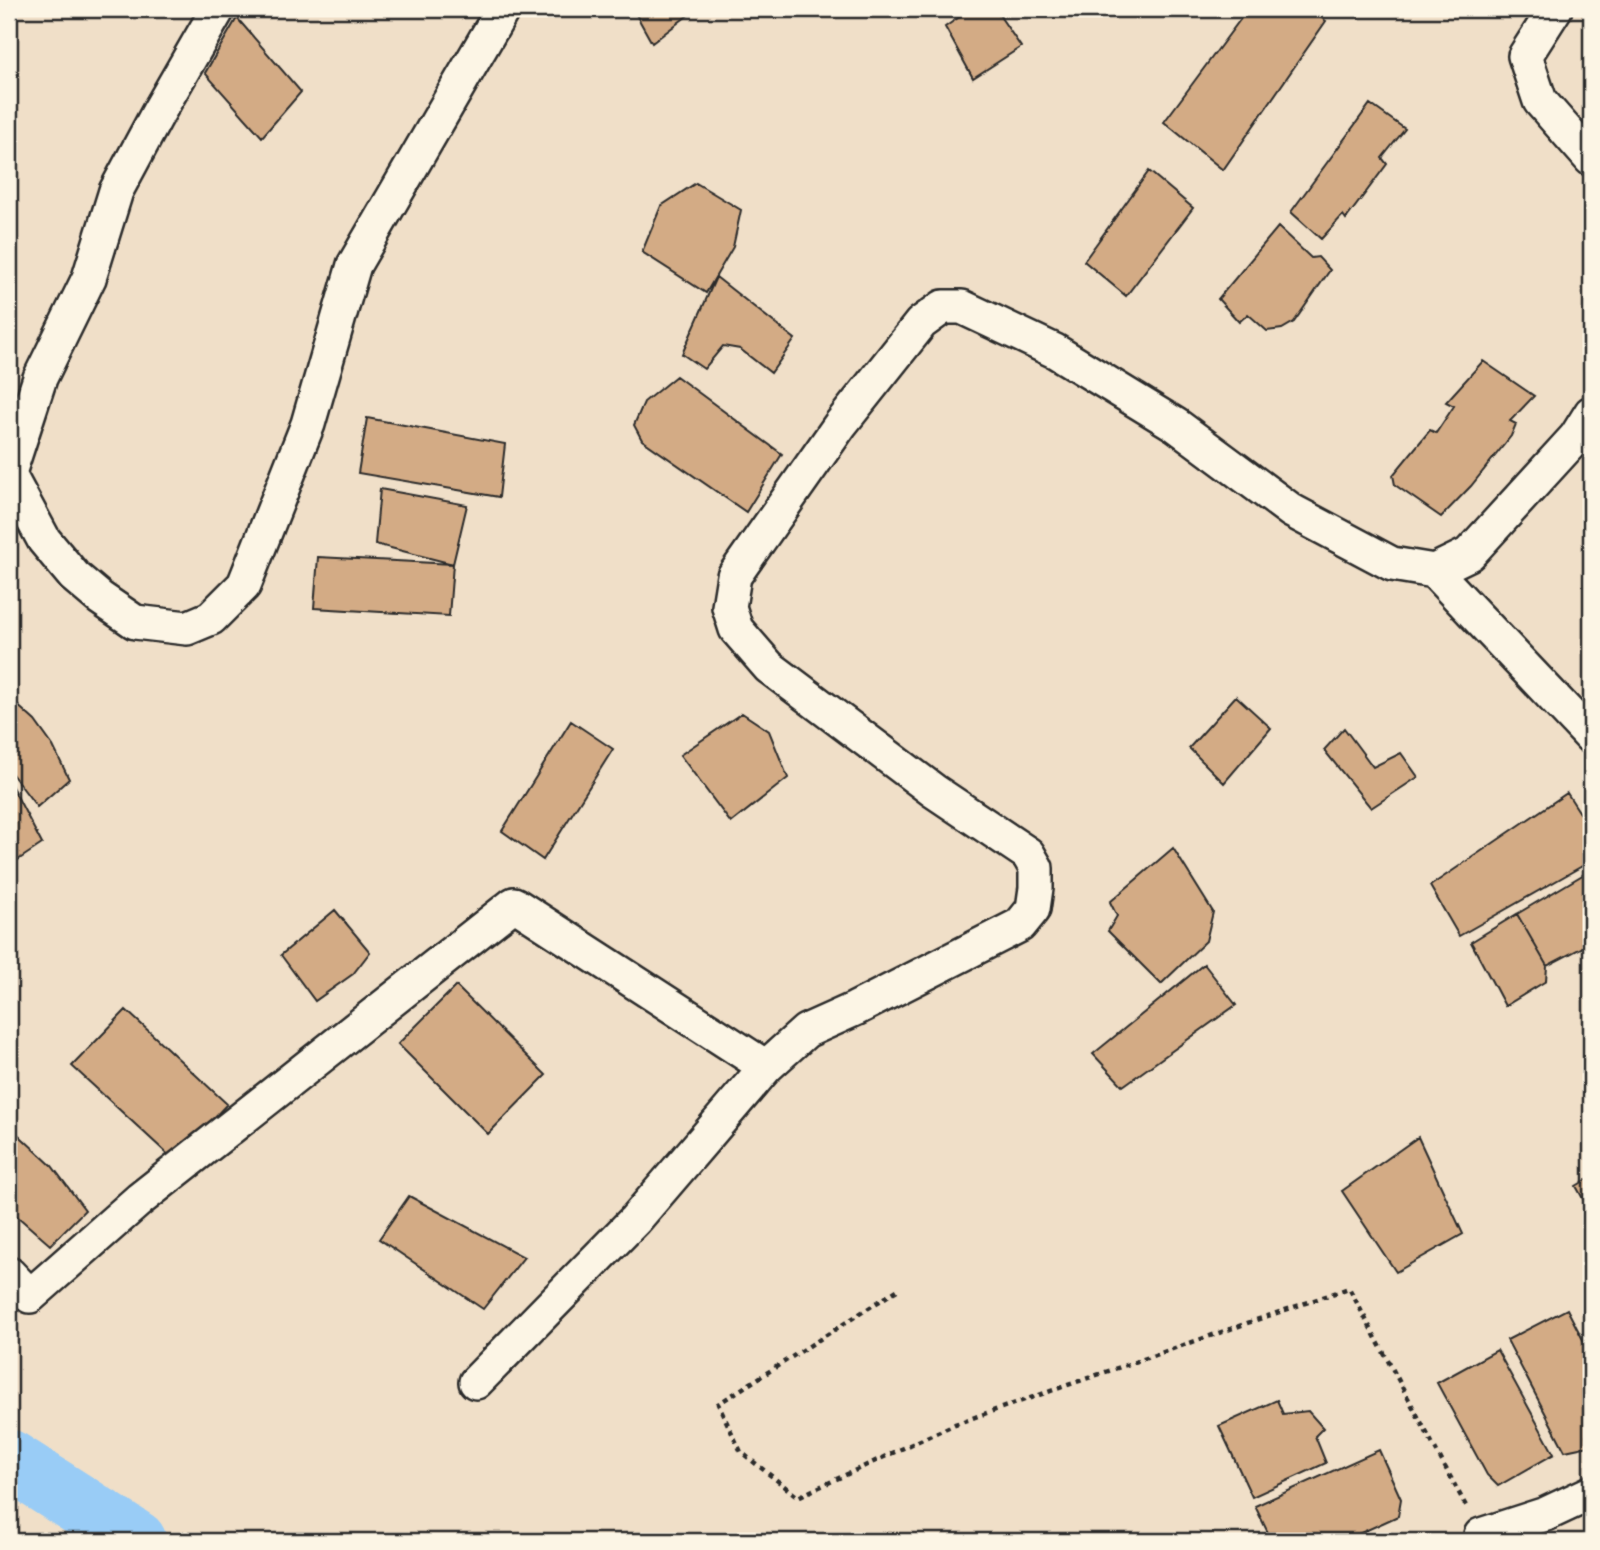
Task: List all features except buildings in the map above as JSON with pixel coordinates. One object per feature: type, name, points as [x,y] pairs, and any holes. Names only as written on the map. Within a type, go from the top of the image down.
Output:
[{"type":"street","points":[[218,9],[116,191],[89,278],[40,378],[9,474],[44,540],[74,576],[135,622],[187,628],[211,618],[244,585],[308,424],[354,265],[503,9]]},
{"type":"street","points":[[1555,9],[1525,56],[1540,100],[1591,159]]},
{"type":"street","points":[[476,1382],[635,1220],[766,1067],[806,1031],[1020,925],[1033,909],[1036,868],[1028,854],[934,791],[769,667],[736,629],[729,607],[734,576],[840,425],[921,323],[943,307],[962,307],[1055,351],[1176,425],[1292,511],[1392,564],[1434,571],[1469,554],[1576,437],[1591,413]]},
{"type":"street","points":[[1434,571],[1591,737]]},
{"type":"street","points":[[9,1273],[30,1296],[140,1199],[514,904],[766,1067]]},
{"type":"street","points":[[1481,1535],[1546,1514],[1591,1493]]},
{"type":"path","points":[[897,1290],[718,1404],[741,1452],[798,1497],[955,1424],[1349,1288],[1481,1535]]},
{"type":"waterway","points":[[9,1460],[136,1541]]}]
